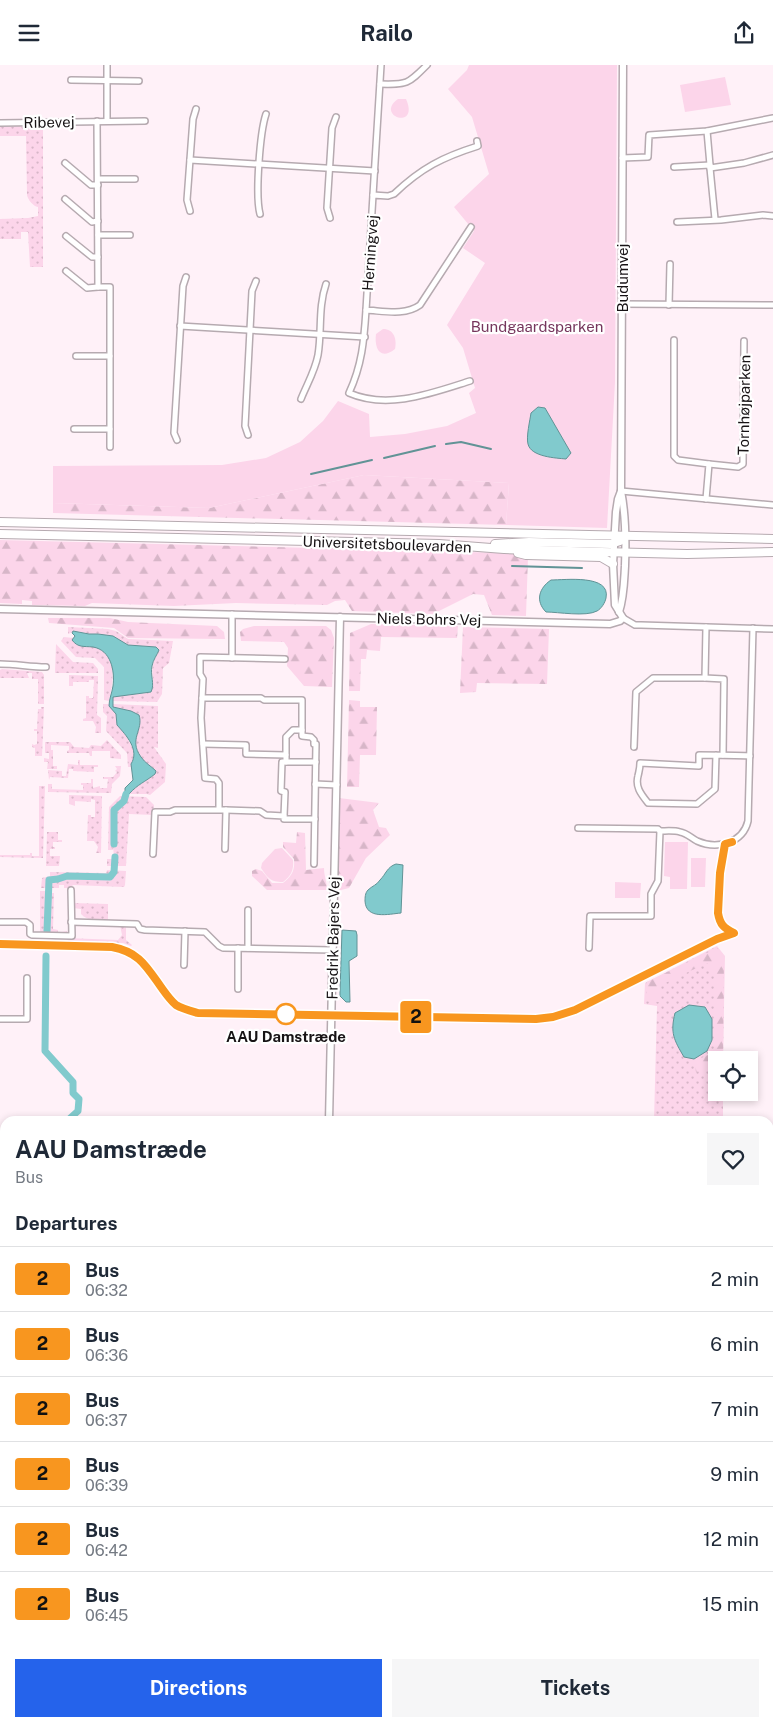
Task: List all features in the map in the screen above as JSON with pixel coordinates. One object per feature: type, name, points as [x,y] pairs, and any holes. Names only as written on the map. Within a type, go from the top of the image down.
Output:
[{"type":"main road","name":"Universitetsboulevarden","points":[[0,522],[615,539],[773,539]]},
{"type":"main road","name":"Universitetsboulevarden","points":[[0,534],[472,546],[504,549],[687,554],[773,552]]},
{"type":"main road","points":[[472,546],[615,539]]},
{"type":"main road","points":[[504,549],[526,555],[600,557],[613,564]]},
{"type":"main road","points":[[749,552],[773,558]]},
{"type":"street","points":[[107,65],[107,121]]},
{"type":"street","name":"Herningvej","points":[[381,65],[364,337],[360,365],[348,396],[373,401],[391,400],[431,393],[470,381]]},
{"type":"street","points":[[380,84],[398,85],[408,83],[427,65]]},
{"type":"street","name":"Budumvej","points":[[623,65],[621,491],[625,512],[626,539]]},
{"type":"street","points":[[72,80],[139,81]]},
{"type":"street","points":[[190,211],[188,200],[192,119],[196,109]]},
{"type":"street","points":[[260,214],[257,203],[262,125],[266,114]]},
{"type":"street","points":[[330,218],[328,208],[332,128],[336,117]]},
{"type":"street","points":[[622,158],[648,157],[649,135],[707,131],[773,118]]},
{"type":"street","points":[[97,121],[98,287]]},
{"type":"street","name":"Ribevej","points":[[0,123],[145,121]]},
{"type":"street","points":[[707,131],[715,219]]},
{"type":"street","name":"Herningvej","points":[[373,195],[388,196],[394,194],[426,168],[451,154],[478,145],[477,141]]},
{"type":"street","points":[[674,167],[710,167],[744,163],[773,155]]},
{"type":"street","points":[[190,160],[375,171]]},
{"type":"street","points":[[65,163],[91,185],[98,182],[135,179]]},
{"type":"street","points":[[66,199],[92,222],[98,221]]},
{"type":"street","points":[[677,222],[721,220],[763,215],[773,216]]},
{"type":"street","name":"Herningvej","points":[[366,311],[401,312],[409,311],[420,305],[471,227]]},
{"type":"street","points":[[98,235],[130,235]]},
{"type":"street","points":[[66,236],[92,257],[98,257]]},
{"type":"street","points":[[670,264],[670,305]]},
{"type":"street","points":[[66,271],[87,287],[110,287],[110,447]]},
{"type":"street","points":[[176,441],[174,433],[182,286],[186,277]]},
{"type":"street","points":[[248,435],[245,425],[252,291],[256,281]]},
{"type":"street","points":[[301,399],[315,366],[320,334],[322,294],[326,284]]},
{"type":"street","points":[[622,305],[773,305]]},
{"type":"street","points":[[180,326],[364,337]]},
{"type":"street","name":"Tornhøjparken","points":[[674,340],[674,456],[678,460],[738,467],[743,465],[744,341]]},
{"type":"street","points":[[76,356],[110,356]]},
{"type":"street","points":[[74,429],[110,429]]},
{"type":"street","points":[[706,499],[709,464]]},
{"type":"street","points":[[621,491],[773,505]]},
{"type":"street","name":"Budumvej","points":[[615,539],[616,512],[621,491]]},
{"type":"street","points":[[615,539],[613,564],[615,605],[621,615],[635,625],[773,629]]},
{"type":"street","points":[[621,615],[626,539]]},
{"type":"street","name":"Niels Bohrs Vej","points":[[0,609],[610,624],[620,621],[621,615]]},
{"type":"street","points":[[232,614],[232,658]]},
{"type":"street","name":"Fredrik Bajers Vej","points":[[329,1116],[340,617]]},
{"type":"street","points":[[705,678],[706,627]]},
{"type":"street","points":[[578,828],[677,831],[685,833],[697,841],[711,844],[729,843],[743,834],[748,821],[753,628]]},
{"type":"street","points":[[219,809],[219,783],[216,779],[205,778],[205,762],[202,758],[203,679],[200,674],[200,657],[285,659]]},
{"type":"street","points":[[0,664],[46,667]]},
{"type":"street","points":[[634,747],[636,692],[653,678],[724,679],[723,755]]},
{"type":"street","points":[[202,698],[261,697],[264,700],[302,700],[302,730],[293,730],[286,737],[286,762]]},
{"type":"street","name":"Fredrik Bajers Vej","points":[[302,730],[302,737],[310,737],[314,740],[314,744],[316,744],[314,864]]},
{"type":"street","points":[[203,744],[246,745],[246,754],[286,755]]},
{"type":"street","points":[[716,755],[715,789],[697,804],[648,803],[638,790],[640,763],[698,766],[699,755],[716,755],[723,755],[750,756]]},
{"type":"street","points":[[284,816],[285,792],[281,791],[282,762],[316,762]]},
{"type":"street","points":[[316,784],[337,785]]},
{"type":"street","points":[[153,853],[155,812],[219,809],[260,811],[266,815],[284,816],[284,819],[315,819]]},
{"type":"street","points":[[225,849],[226,810]]},
{"type":"street","points":[[589,948],[590,915],[650,916],[651,894],[658,881],[660,831]]},
{"type":"street","points":[[0,922],[26,922],[30,925],[30,933],[32,935],[72,936],[73,911],[71,890]]},
{"type":"street","points":[[248,910],[248,948]]},
{"type":"street","points":[[72,922],[137,924],[144,931],[205,932],[219,946],[332,950]]},
{"type":"street","points":[[184,965],[185,931]]},
{"type":"street","points":[[238,948],[238,989]]},
{"type":"street","points":[[0,1019],[27,1019],[27,978]]},
{"type":"green space","name":"Bundgaardsparken","points":[[469,65],[617,65],[615,382],[607,528],[506,525],[509,483],[364,475],[209,508],[53,503],[53,466],[222,465],[266,458],[300,442],[323,421],[338,401],[369,414],[370,437],[405,434],[447,426],[476,413],[469,393],[475,388],[463,348],[447,325],[485,263],[463,248],[474,231],[454,207],[489,174],[472,117],[448,89],[467,70]]},
{"type":"green space","points":[[725,77],[731,105],[685,112],[680,85]]},
{"type":"green space","points":[[398,99],[406,99],[409,109],[407,115],[403,118],[394,115],[391,111],[392,105]]},
{"type":"green space","points":[[36,124],[43,127],[43,267],[30,267],[28,232],[21,232],[21,239],[0,239],[0,219],[38,216],[38,207],[31,203],[27,195],[26,136],[0,136],[0,127],[31,126]]},
{"type":"green space","points":[[383,329],[387,329],[394,335],[396,342],[395,349],[385,354],[379,351],[376,344],[376,334]]},
{"type":"green space","points":[[364,475],[509,483],[506,525],[53,513],[53,503],[209,508]]},
{"type":"green space","points":[[0,540],[506,553],[528,557],[526,616],[492,615],[484,595],[473,594],[433,614],[352,611],[345,600],[335,601],[327,605],[236,603],[174,606],[92,603],[85,606],[32,605],[32,601],[22,600],[22,604],[0,603]]},
{"type":"green space","points":[[48,618],[110,618],[128,622],[217,626],[224,632],[225,639],[128,638],[114,628],[49,623]]},
{"type":"green space","points":[[371,624],[458,626],[457,638],[381,637],[380,651],[367,650],[366,659],[361,659],[360,691],[349,691],[350,633]]},
{"type":"green space","points":[[254,626],[326,626],[331,630],[334,638],[332,687],[304,686],[287,666],[288,648],[284,642],[241,641],[240,632],[243,629]]},
{"type":"green space","points":[[68,627],[108,629],[116,631],[128,639],[173,641],[169,663],[163,668],[162,694],[157,702],[112,701],[113,697],[151,692],[153,687],[153,664],[158,653],[156,647],[128,645],[98,634],[76,631],[68,634]]},
{"type":"green space","points":[[463,627],[549,629],[547,684],[477,683],[476,692],[460,693]]},
{"type":"green space","points":[[64,637],[73,638],[72,640],[77,644],[93,647],[107,655],[111,661],[113,677],[109,701],[104,700],[104,667],[95,658],[76,657],[61,641]]},
{"type":"green space","points":[[56,644],[73,662],[93,663],[98,669],[98,673],[55,673]]},
{"type":"green space","points":[[0,670],[42,672],[44,675],[44,704],[38,704],[38,679],[32,679],[32,673],[27,673],[29,678],[0,678]]},
{"type":"green space","points":[[69,675],[98,676],[97,715],[101,718],[101,733],[95,733],[96,727],[93,721],[83,721],[86,718],[86,696],[93,698],[94,680],[89,680],[89,682],[73,682],[73,686],[69,686]]},
{"type":"green space","points":[[349,700],[360,701],[360,707],[377,707],[376,755],[360,755],[359,787],[347,787]]},
{"type":"green space","points":[[103,704],[109,704],[116,714],[117,725],[124,732],[134,751],[132,767],[128,767],[127,753],[106,731],[107,716],[103,712]]},
{"type":"green space","points":[[112,704],[158,706],[158,748],[154,747],[166,764],[165,782],[150,795],[129,794],[155,774],[153,768],[145,763],[139,755],[135,740],[137,733],[131,711],[113,707]]},
{"type":"green space","points":[[41,707],[44,707],[42,756],[35,756],[35,748],[32,747],[32,744],[37,744],[37,731],[34,731],[34,729],[37,729],[38,709],[41,709]]},
{"type":"green space","points":[[107,740],[121,755],[121,759],[110,758],[110,751],[92,751],[92,756],[90,756],[89,753],[67,753],[69,746],[51,745],[51,750],[53,750],[53,766],[57,766],[57,769],[47,769],[48,762],[44,762],[44,758],[49,759],[49,753],[45,753],[45,742],[70,742],[74,747],[89,748],[91,745],[101,746]]},
{"type":"green space","points":[[78,760],[80,760],[80,765],[98,765],[98,767],[94,767],[94,772],[73,771],[73,769],[69,769],[68,778],[50,777],[49,780],[48,770],[62,771],[62,776],[66,776],[68,764],[78,765]]},
{"type":"green space","points":[[115,766],[121,766],[120,776],[112,784],[111,793],[48,792],[48,784],[52,784],[52,789],[83,790],[81,783],[91,783],[91,779],[93,779],[93,788],[100,786],[100,788],[107,788],[108,779],[103,779],[103,777],[113,777],[117,772],[115,771],[117,769]]},
{"type":"green space","points":[[39,786],[45,786],[43,858],[0,857],[0,855],[30,855],[30,853],[32,853],[32,856],[39,856]]},
{"type":"green space","points":[[69,795],[102,796],[101,853],[96,853],[98,847],[94,841],[87,841],[88,815],[95,817],[95,800],[91,799],[91,802],[75,801],[75,806],[69,804]]},
{"type":"green space","points":[[120,796],[146,797],[154,805],[153,815],[129,814],[126,866],[115,866],[112,837],[113,850],[108,850],[109,807]]},
{"type":"green space","points":[[339,798],[379,803],[373,810],[379,827],[386,828],[390,835],[366,858],[349,888],[337,891]]},
{"type":"green space","points":[[47,832],[58,832],[58,840],[62,840],[62,842],[53,842],[55,849],[50,849],[50,856],[60,856],[59,866],[46,866]]},
{"type":"green space","points":[[297,832],[305,833],[306,870],[324,868],[327,890],[267,890],[252,876],[252,871],[256,869],[262,871],[272,883],[283,883],[289,878],[294,867],[294,859],[283,847],[283,842],[296,843]]},
{"type":"green space","points":[[665,842],[688,842],[687,889],[670,889],[670,877],[664,876]]},
{"type":"green space","points":[[282,848],[293,860],[291,873],[283,882],[270,879],[261,868],[262,863],[275,849]]},
{"type":"green space","points":[[691,858],[706,858],[705,887],[691,887]]},
{"type":"green space","points":[[107,859],[113,859],[115,866],[107,866]]},
{"type":"green space","points":[[107,870],[126,871],[124,887],[73,885],[70,888],[64,888],[64,885],[59,885],[59,888],[41,888],[42,878],[50,876],[50,872],[106,873]]},
{"type":"green space","points":[[615,882],[641,883],[640,898],[615,898]]},
{"type":"green space","points":[[40,891],[52,891],[54,893],[53,929],[58,930],[58,933],[67,931],[67,933],[43,934],[40,931]]},
{"type":"green space","points":[[73,903],[108,904],[108,921],[94,921],[87,918],[81,914],[81,909],[73,908]]},
{"type":"green space","points":[[120,925],[126,925],[126,940],[131,946],[123,943],[69,942],[66,938],[118,940],[122,935]]},
{"type":"green space","points":[[717,946],[725,956],[723,1051],[708,1051],[708,1101],[723,1101],[723,1116],[654,1116],[657,1006],[644,1004],[645,983]]},
{"type":"green space","points":[[717,948],[724,956],[723,1051],[715,1051],[716,977],[707,963],[661,985],[659,1002],[646,1001],[647,982]]},
{"type":"green space","points":[[708,1055],[708,1067],[696,1072],[694,1061]]},
{"type":"water","points":[[538,407],[545,408],[571,453],[566,459],[544,456],[530,448],[527,437],[531,413]]},
{"type":"water","points":[[551,580],[586,580],[601,585],[606,590],[603,606],[592,613],[546,612],[540,603],[540,595],[541,591]]},
{"type":"water","points":[[73,631],[113,636],[128,645],[156,647],[159,650],[152,666],[153,686],[151,692],[113,697],[113,707],[139,715],[140,725],[136,740],[137,751],[156,771],[155,774],[129,794],[125,793],[125,788],[133,780],[131,764],[134,753],[131,743],[117,725],[116,714],[109,706],[113,686],[110,662],[104,652],[99,649],[74,643],[72,640],[75,636],[72,633]]},
{"type":"water","points":[[396,864],[403,865],[401,913],[379,915],[369,911],[365,901],[366,893]]},
{"type":"water","points":[[342,930],[356,931],[357,935],[357,956],[349,961],[350,1002],[346,1002],[340,996]]},
{"type":"water","points":[[689,1005],[705,1007],[712,1019],[712,1040],[707,1051],[694,1059],[684,1057],[675,1041],[673,1031],[675,1013]]},
{"type":"waterway","points":[[446,444],[461,442],[491,449]]},
{"type":"waterway","points":[[384,458],[435,446]]},
{"type":"waterway","points":[[311,474],[372,460]]},
{"type":"waterway","points":[[512,566],[582,568]]},
{"type":"waterway","points":[[114,844],[114,810],[124,801],[126,794]]},
{"type":"waterway","points":[[47,931],[49,880],[67,876],[110,877],[114,872],[115,857]]},
{"type":"waterway","points":[[46,956],[45,1051],[73,1082],[73,1093],[79,1099],[78,1111],[72,1116]]},
{"type":"bus line","name":"2","points":[[0,944],[112,947],[127,950],[143,962],[169,998],[177,1005],[198,1013],[536,1019],[553,1017],[575,1010],[717,939],[734,933],[723,927],[719,921],[718,913],[722,855],[725,844],[732,842]]},
{"type":"place","name":"AAU Damstræde","points":[[286,1014]]}]
